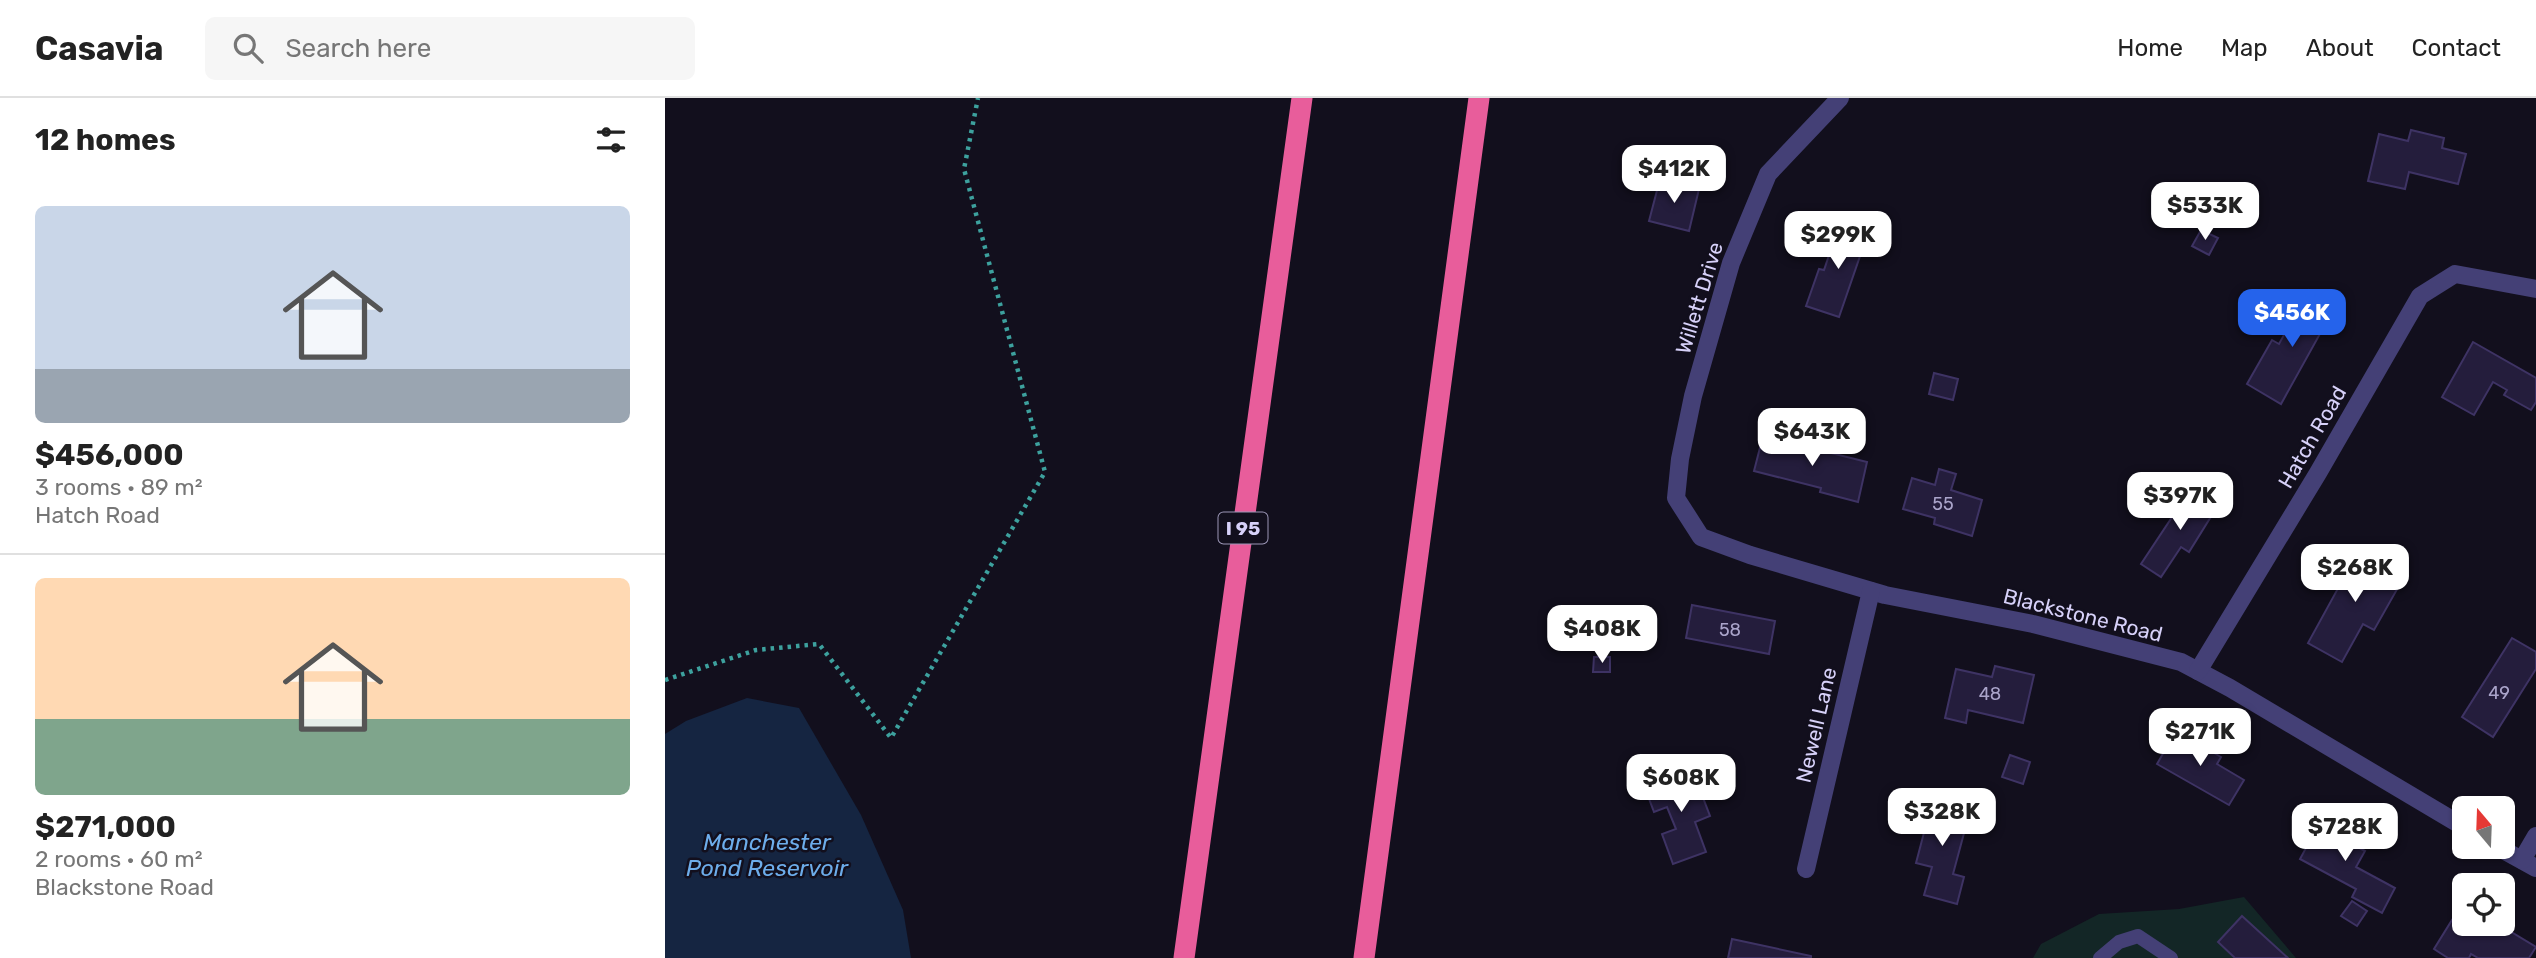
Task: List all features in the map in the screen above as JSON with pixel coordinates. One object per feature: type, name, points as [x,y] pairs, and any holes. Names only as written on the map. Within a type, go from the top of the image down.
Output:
[{"type":"highway","name":"I 95","points":[[1184,958],[1301,98]]},
{"type":"highway","points":[[1364,958],[1479,98]]},
{"type":"street","name":"Willett Drive","points":[[1678,501],[1676,498],[1680,459],[1693,397],[1731,263],[1768,174],[1840,98]]},
{"type":"street","name":"Hatch Road","points":[[2198,671],[2318,473],[2420,296],[2455,274],[2536,289]]},
{"type":"street","name":"Blackstone Road","points":[[1678,501],[1700,537],[1750,555],[1871,591],[2032,624],[2181,662],[2452,820]]},
{"type":"street","name":"Newell Lane","points":[[1806,869],[1871,591]]},
{"type":"street","points":[[2529,864],[2536,836]]},
{"type":"lane","points":[[2100,958],[2119,943],[2138,936],[2171,958]]},
{"type":"path","points":[[665,680],[756,650],[819,644],[891,738],[1045,472],[964,169],[978,98]]},
{"type":"green space","points":[[2244,897],[2296,958],[2033,958],[2041,944],[2099,914],[2179,909]]},
{"type":"water","name":"Manchester Pond Reservoir","points":[[747,698],[799,708],[861,815],[903,910],[911,958],[665,958],[665,734],[686,721]]},
{"type":"building","points":[[2411,130],[2444,138],[2442,148],[2466,154],[2458,184],[2409,172],[2405,189],[2368,181],[2379,134],[2408,141]]},
{"type":"building","points":[[1660,179],[1699,189],[1689,231],[1649,221]]},
{"type":"building","points":[[1840,223],[1868,233],[1839,317],[1806,306],[1819,269],[1824,270]]},
{"type":"building","points":[[2201,230],[2218,238],[2209,255],[2192,246]]},
{"type":"building","points":[[2309,290],[2336,305],[2281,404],[2247,384],[2272,340],[2279,344]]},
{"type":"building","points":[[2473,342],[2536,378],[2536,402],[2531,410],[2504,395],[2507,390],[2493,382],[2474,415],[2442,397]]},
{"type":"building","points":[[1934,373],[1958,379],[1953,400],[1929,394]]},
{"type":"building","points":[[1763,436],[1867,462],[1858,502],[1820,492],[1821,488],[1754,471]]},
{"type":"building","points":[[1939,469],[1956,474],[1951,490],[1982,500],[1972,536],[1934,524],[1935,518],[1903,509],[1912,478],[1935,485]]},
{"type":"building","points":[[2190,490],[2217,507],[2189,552],[2181,547],[2161,577],[2141,564]]},
{"type":"building","points":[[2361,553],[2404,577],[2374,630],[2363,624],[2342,662],[2308,643],[2341,583],[2334,579],[2348,554],[2358,559]]},
{"type":"building","points":[[1692,605],[1775,621],[1769,654],[1686,638]]},
{"type":"building","points":[[2512,638],[2536,652],[2536,669],[2493,737],[2462,717]]},
{"type":"building","points":[[1594,657],[1610,657],[1610,672],[1593,672]]},
{"type":"building","points":[[1995,666],[2034,675],[2023,723],[1968,710],[1966,723],[1945,718],[1956,669],[1992,677]]},
{"type":"building","points":[[2176,731],[2221,757],[2217,764],[2244,780],[2229,805],[2157,764]]},
{"type":"building","points":[[2010,755],[2030,762],[2023,784],[2002,777]]},
{"type":"building","points":[[1682,766],[1687,781],[1695,777],[1710,816],[1695,822],[1706,852],[1673,864],[1662,834],[1676,829],[1667,807],[1654,812],[1648,796],[1663,790],[1657,775]]},
{"type":"building","points":[[1924,799],[1970,811],[1953,874],[1964,877],[1957,904],[1924,895],[1932,867],[1916,863],[1926,825],[1917,822]]},
{"type":"building","points":[[2326,811],[2345,822],[2337,836],[2365,851],[2356,867],[2395,888],[2382,913],[2352,897],[2356,889],[2300,859]]},
{"type":"building","points":[[2352,901],[2367,911],[2357,926],[2341,916]]},
{"type":"building","points":[[2242,916],[2288,958],[2235,958],[2218,942]]},
{"type":"building","points":[[2452,920],[2452,936],[2515,934],[2536,947],[2529,958],[2478,958],[2471,954],[2469,958],[2448,958],[2434,949]]},
{"type":"building","points":[[1732,939],[1811,956],[1811,958],[1728,958]]}]
